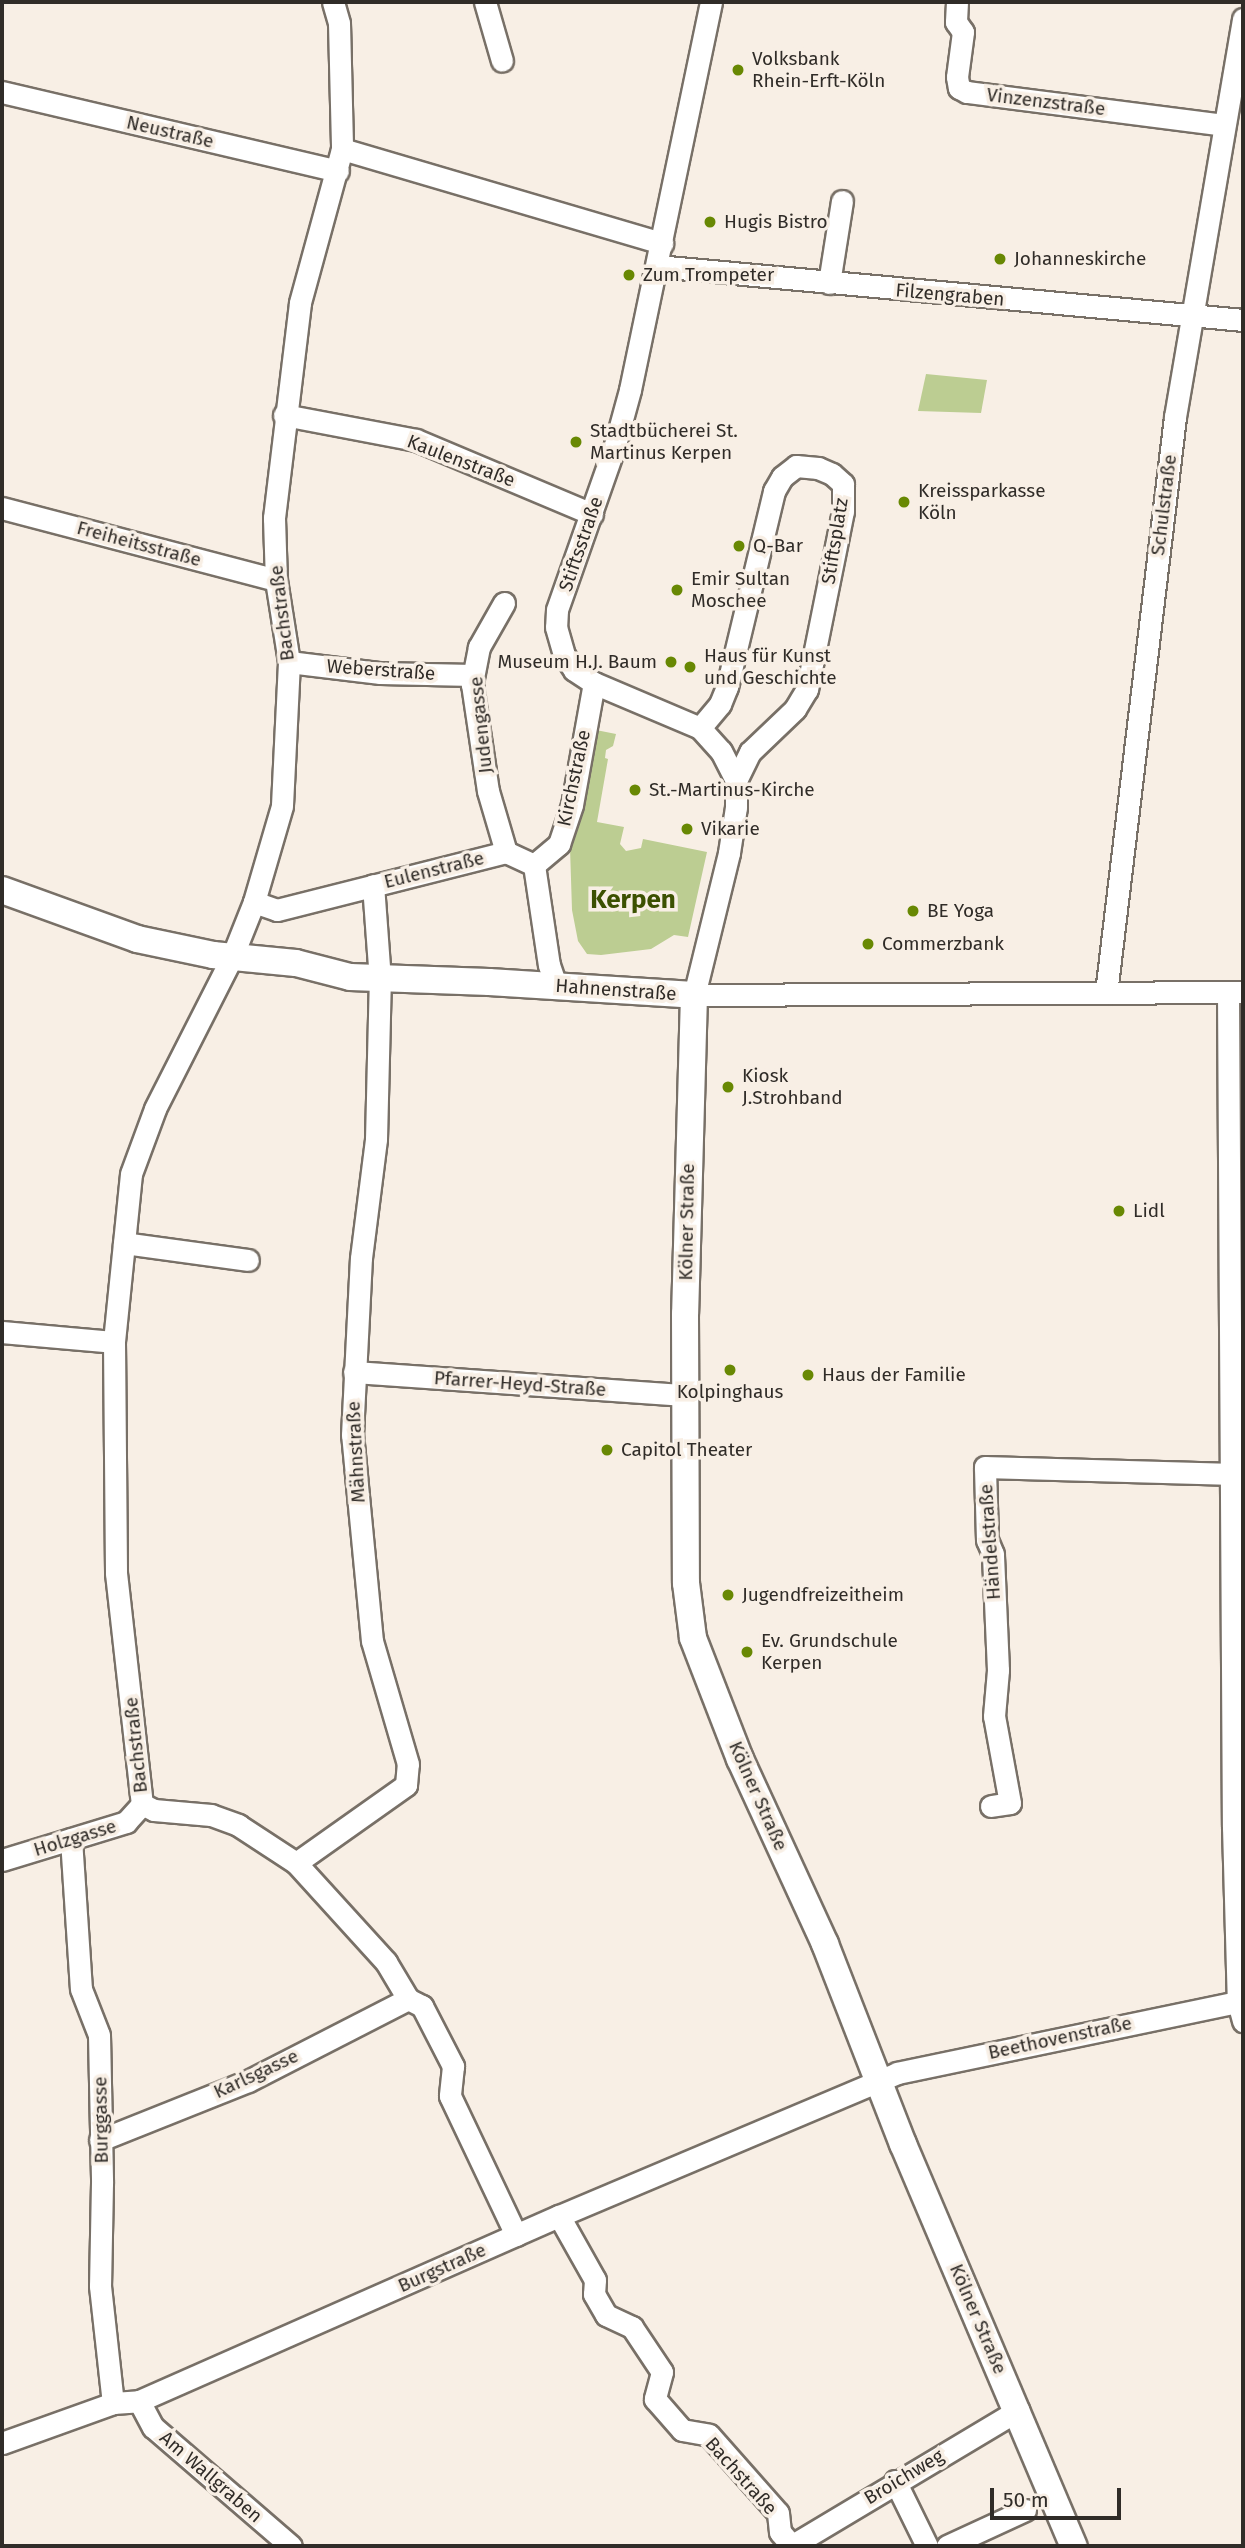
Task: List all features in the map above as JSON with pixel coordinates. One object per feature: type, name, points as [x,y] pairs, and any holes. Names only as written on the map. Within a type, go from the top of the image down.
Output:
[{"type":"main road","name":"Hahnenstraße","points":[[2,890],[137,939],[232,957],[296,963],[350,978],[556,985],[582,990],[694,996]]},
{"type":"main road","name":"Kölner Straße","points":[[694,996],[687,1172],[685,1395],[686,1583],[693,1638],[740,1759],[825,1944],[879,2083],[1074,2546]]},
{"type":"street","name":"Bachstraße","points":[[333,2],[339,23],[342,149],[300,303],[284,415],[274,518],[276,580],[289,662],[282,806],[254,902],[232,957],[155,1109],[131,1174],[114,1342],[116,1573],[137,1735],[142,1804],[154,1810],[211,1815],[238,1825],[296,1863],[386,1962],[408,1999],[422,2006],[453,2066],[450,2096],[516,2235]]},
{"type":"street","points":[[485,2],[502,61]]},
{"type":"street","name":"Stiftsstraße","points":[[694,996],[729,853],[736,807],[736,781],[721,751],[700,728],[594,683],[569,663],[557,639],[556,627],[557,610],[592,514],[630,390],[711,2]]},
{"type":"street","name":"Vinzenzstraße","points":[[957,2],[956,22],[962,32],[957,77],[959,88],[967,92],[1223,125]]},
{"type":"street","name":"Schulstraße","points":[[1106,993],[1175,417],[1243,19]]},
{"type":"street","name":"Neustraße","points":[[2,92],[338,171]]},
{"type":"street","points":[[342,149],[662,243]]},
{"type":"street","points":[[829,283],[842,201]]},
{"type":"street","name":"Filzengraben","points":[[657,266],[1243,320]]},
{"type":"street","name":"Kaulenstraße","points":[[284,415],[415,440],[592,514]]},
{"type":"street","name":"Stiftsplatz","points":[[700,728],[720,704],[727,687],[774,491],[782,477],[796,466],[818,468],[832,474],[843,484],[844,511],[807,689],[795,709],[750,752],[736,781]]},
{"type":"street","name":"Freiheitsstraße","points":[[2,508],[276,580]]},
{"type":"street","name":"Judengasse","points":[[504,603],[479,647],[473,675],[488,790],[506,852]]},
{"type":"street","name":"Weberstraße","points":[[289,662],[380,673],[473,675]]},
{"type":"street","name":"Kirchstraße","points":[[534,865],[559,844],[572,805],[594,683]]},
{"type":"street","name":"Eulenstraße","points":[[254,902],[277,910],[506,852],[534,865]]},
{"type":"street","points":[[534,865],[549,965],[556,985]]},
{"type":"street","name":"Eulenstraße","points":[[373,886],[380,980]]},
{"type":"street","name":"Mähnstraße","points":[[296,1863],[406,1785],[408,1764],[372,1641],[352,1435],[361,1258],[376,1139],[380,980]]},
{"type":"street","points":[[1236,992],[1236,1486],[1241,2008]]},
{"type":"street","name":"Hahnenstraße","points":[[694,996],[1236,992]]},
{"type":"street","points":[[124,1244],[248,1260]]},
{"type":"street","points":[[2,1332],[114,1342]]},
{"type":"street","name":"Pfarrer-Heyd-Straße","points":[[354,1372],[685,1395]]},
{"type":"street","name":"Händelstraße","points":[[991,1806],[1010,1803],[994,1716],[998,1670],[993,1554],[987,1540],[985,1467],[1236,1486]]},
{"type":"street","name":"Holzgasse","points":[[2,1860],[126,1822],[142,1804]]},
{"type":"street","name":"Burggasse","points":[[71,1839],[81,1989],[99,2035],[100,2286],[113,2403]]},
{"type":"street","name":"Karlsgasse","points":[[100,2140],[248,2081],[408,1999]]},
{"type":"street","name":"Beethovenstraße","points":[[879,2083],[910,2070],[1241,2008]]},
{"type":"street","name":"Burgstraße","points":[[2,2443],[113,2403],[139,2401],[559,2216],[879,2083]]},
{"type":"street","name":"Bachstraße","points":[[559,2216],[595,2280],[594,2294],[606,2315],[632,2327],[662,2372],[655,2399],[682,2430],[709,2435],[778,2513],[780,2532],[792,2546]]},
{"type":"street","name":"Am Wallgraben","points":[[139,2401],[153,2427],[291,2546]]},
{"type":"street","name":"Broichweg","points":[[792,2546],[895,2481],[1018,2410]]},
{"type":"street","points":[[895,2481],[927,2546]]},
{"type":"street","points":[[947,2546],[1025,2510]]},
{"type":"green space","points":[[926,374],[987,380],[981,413],[918,411]]},
{"type":"green space","points":[[596,730],[616,734],[613,746],[606,750],[605,758],[608,759],[597,822],[624,827],[620,844],[626,851],[641,848],[643,839],[707,852],[688,937],[674,935],[651,949],[601,955],[587,954],[578,941],[572,910],[570,848]]},
{"type":"place","name":"Volksbank Rhein-Erft-Köln","points":[[738,70]]},
{"type":"place","name":"Hugis Bistro","points":[[710,222]]},
{"type":"place","name":"Johanneskirche","points":[[1000,259]]},
{"type":"place","name":"Zum Trompeter","points":[[629,275]]},
{"type":"place","name":"Stadtbücherei St. Martinus Kerpen","points":[[576,442]]},
{"type":"place","name":"Kreissparkasse Köln","points":[[904,502]]},
{"type":"place","name":"Q-Bar","points":[[739,546]]},
{"type":"place","name":"Emir Sultan Moschee","points":[[677,590]]},
{"type":"place","name":"Museum H.J. Baum","points":[[671,662]]},
{"type":"place","name":"Haus für Kunst und Geschichte","points":[[690,667]]},
{"type":"place","name":"St.-Martinus-Kirche","points":[[635,790]]},
{"type":"place","name":"Vikarie","points":[[687,829]]},
{"type":"place","name":"BE Yoga","points":[[913,911]]},
{"type":"place","name":"Commerzbank","points":[[868,944]]},
{"type":"place","name":"Kiosk J.Strohband","points":[[728,1087]]},
{"type":"place","name":"Lidl","points":[[1119,1211]]},
{"type":"place","name":"Kolpinghaus","points":[[730,1370]]},
{"type":"place","name":"Haus der Familie","points":[[808,1375]]},
{"type":"place","name":"Capitol Theater","points":[[607,1450]]},
{"type":"place","name":"Jugendfreizeitheim","points":[[728,1595]]},
{"type":"place","name":"Ev. Grundschule Kerpen","points":[[747,1652]]},
{"type":"district","name":"Kerpen","points":[[633,900]]}]
